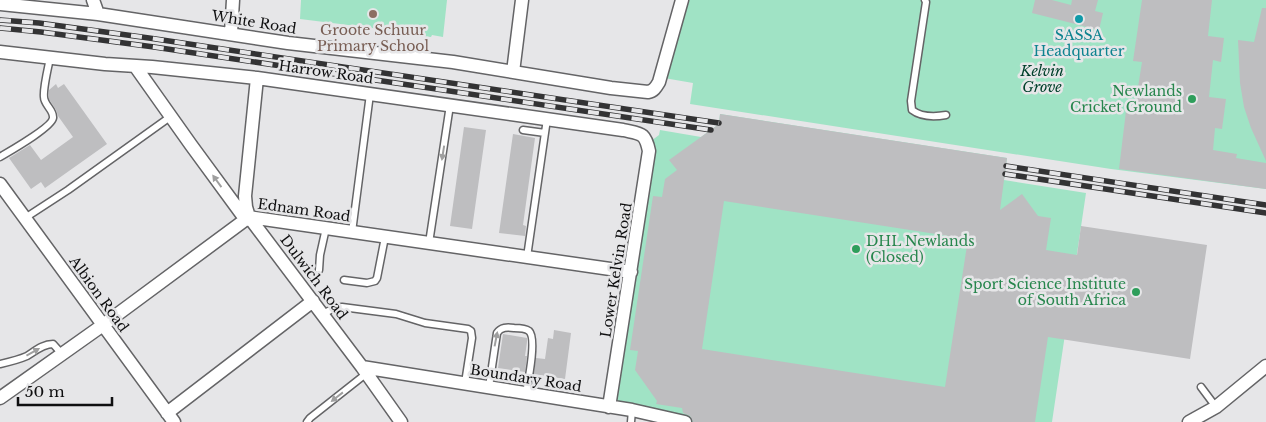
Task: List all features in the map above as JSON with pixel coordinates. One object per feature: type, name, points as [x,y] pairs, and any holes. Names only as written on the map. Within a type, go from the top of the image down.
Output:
[{"type":"street","points":[[93,0],[98,14]]},
{"type":"street","points":[[231,34],[233,0]]},
{"type":"street","points":[[513,72],[522,0]]},
{"type":"street","name":"White Road","points":[[0,4],[98,14],[288,43],[453,62],[642,92],[652,91],[659,82],[682,0]]},
{"type":"street","name":"Harrow Road","points":[[0,52],[257,78],[623,130],[645,138]]},
{"type":"street","points":[[135,66],[170,117],[248,218]]},
{"type":"street","name":"Dulwich Road","points":[[257,78],[245,196],[248,218],[323,314],[401,422]]},
{"type":"street","name":"Lower Kelvin Road","points":[[609,407],[649,151],[645,138]]},
{"type":"street","name":"Albion Road","points":[[0,184],[170,417]]},
{"type":"street","name":"Ednam Road","points":[[0,398],[248,218],[631,272]]},
{"type":"street","points":[[170,417],[313,301]]},
{"type":"street","points":[[1189,422],[1216,407],[1266,366]]},
{"type":"street","name":"Boundary Road","points":[[365,370],[465,383],[609,407],[632,416],[685,422]]},
{"type":"lane","points":[[925,0],[911,100],[912,110],[918,114],[946,115]]},
{"type":"lane","points":[[0,157],[52,123],[53,114],[43,96],[50,58]]},
{"type":"lane","points":[[352,232],[370,94]]},
{"type":"lane","points":[[429,243],[450,105]]},
{"type":"lane","points":[[25,218],[68,190],[170,117]]},
{"type":"lane","points":[[527,257],[547,119]]},
{"type":"lane","points":[[523,130],[545,133]]},
{"type":"lane","points":[[319,270],[326,228]]},
{"type":"lane","points":[[344,280],[367,283],[375,282],[385,237]]},
{"type":"lane","points":[[323,314],[342,306],[396,314],[426,323],[468,329],[471,331],[472,338],[465,383]]},
{"type":"lane","points":[[489,387],[497,333],[501,329],[508,327],[526,330],[532,336],[533,345],[526,393]]},
{"type":"lane","points":[[0,364],[26,356],[48,344],[53,344],[62,354]]},
{"type":"lane","points":[[307,422],[365,370]]},
{"type":"lane","points":[[1201,387],[1216,407]]},
{"type":"green space","name":"Groote Schuur Primary School","points":[[301,0],[447,0],[443,37],[432,35],[431,37],[420,36],[420,34],[300,19]]},
{"type":"green space","name":"Kelvin Grove","points":[[688,0],[1266,0],[1266,189],[1111,169],[690,104],[693,83],[664,78]]},
{"type":"green space","name":"DHL Newlands (Closed)","points":[[720,114],[1007,158],[1004,180],[1086,193],[1052,422],[685,422],[609,407],[647,144],[659,135],[660,130],[701,137],[719,124]]},
{"type":"building","name":"SASSA Headquarter","points":[[1035,0],[1052,0],[1071,5],[1072,0],[1098,0],[1095,11],[1103,13],[1099,30],[1032,13]]},
{"type":"building","name":"Newlands Cricket Ground","points":[[1142,0],[1212,0],[1208,36],[1224,38],[1221,62],[1213,60],[1209,97],[1226,99],[1222,129],[1215,128],[1213,150],[1237,154],[1236,158],[1266,163],[1266,189],[1119,169],[1126,111],[1134,112],[1142,62],[1133,61]]},
{"type":"building","points":[[1262,8],[1266,8],[1266,161],[1244,107],[1240,83],[1238,40],[1254,42]]},
{"type":"building","points":[[56,84],[58,88],[64,84],[107,144],[45,188],[41,182],[31,189],[9,158],[30,145],[41,160],[73,137],[49,99],[49,90]]},
{"type":"building","name":"DHL Newlands (Closed)","points":[[720,114],[1007,158],[1000,210],[1022,194],[1038,216],[1051,218],[1046,250],[1077,255],[1081,226],[1207,245],[1190,359],[1048,337],[1035,422],[693,422],[690,416],[683,413],[682,408],[656,404],[657,401],[635,370],[638,351],[630,350],[653,196],[662,197],[665,179],[677,170],[669,160],[719,124]],"holes":[[[724,201],[968,239],[945,387],[702,349]]]},
{"type":"building","points":[[464,127],[486,130],[472,229],[450,226]]},
{"type":"building","points":[[513,134],[535,138],[523,225],[526,226],[525,236],[499,233]]},
{"type":"building","points":[[554,330],[571,333],[565,379],[534,374],[536,358],[545,359],[548,338],[553,339]]},
{"type":"building","points":[[503,334],[527,338],[525,372],[498,368]]},
{"type":"railway","points":[[0,20],[39,23],[149,38],[719,123]]},
{"type":"railway","points":[[0,28],[154,47],[711,130]]},
{"type":"railway","points":[[1006,166],[1266,205]]},
{"type":"railway","points":[[1005,174],[1266,213]]},
{"type":"place","name":"Groote Schuur Primary School","points":[[373,14]]},
{"type":"place","name":"SASSA Headquarter","points":[[1079,19]]},
{"type":"place","name":"Newlands Cricket Ground","points":[[1192,99]]},
{"type":"place","name":"DHL Newlands (Closed)","points":[[856,249]]},
{"type":"place","name":"Sport Science Institute of South Africa","points":[[1136,292]]}]
